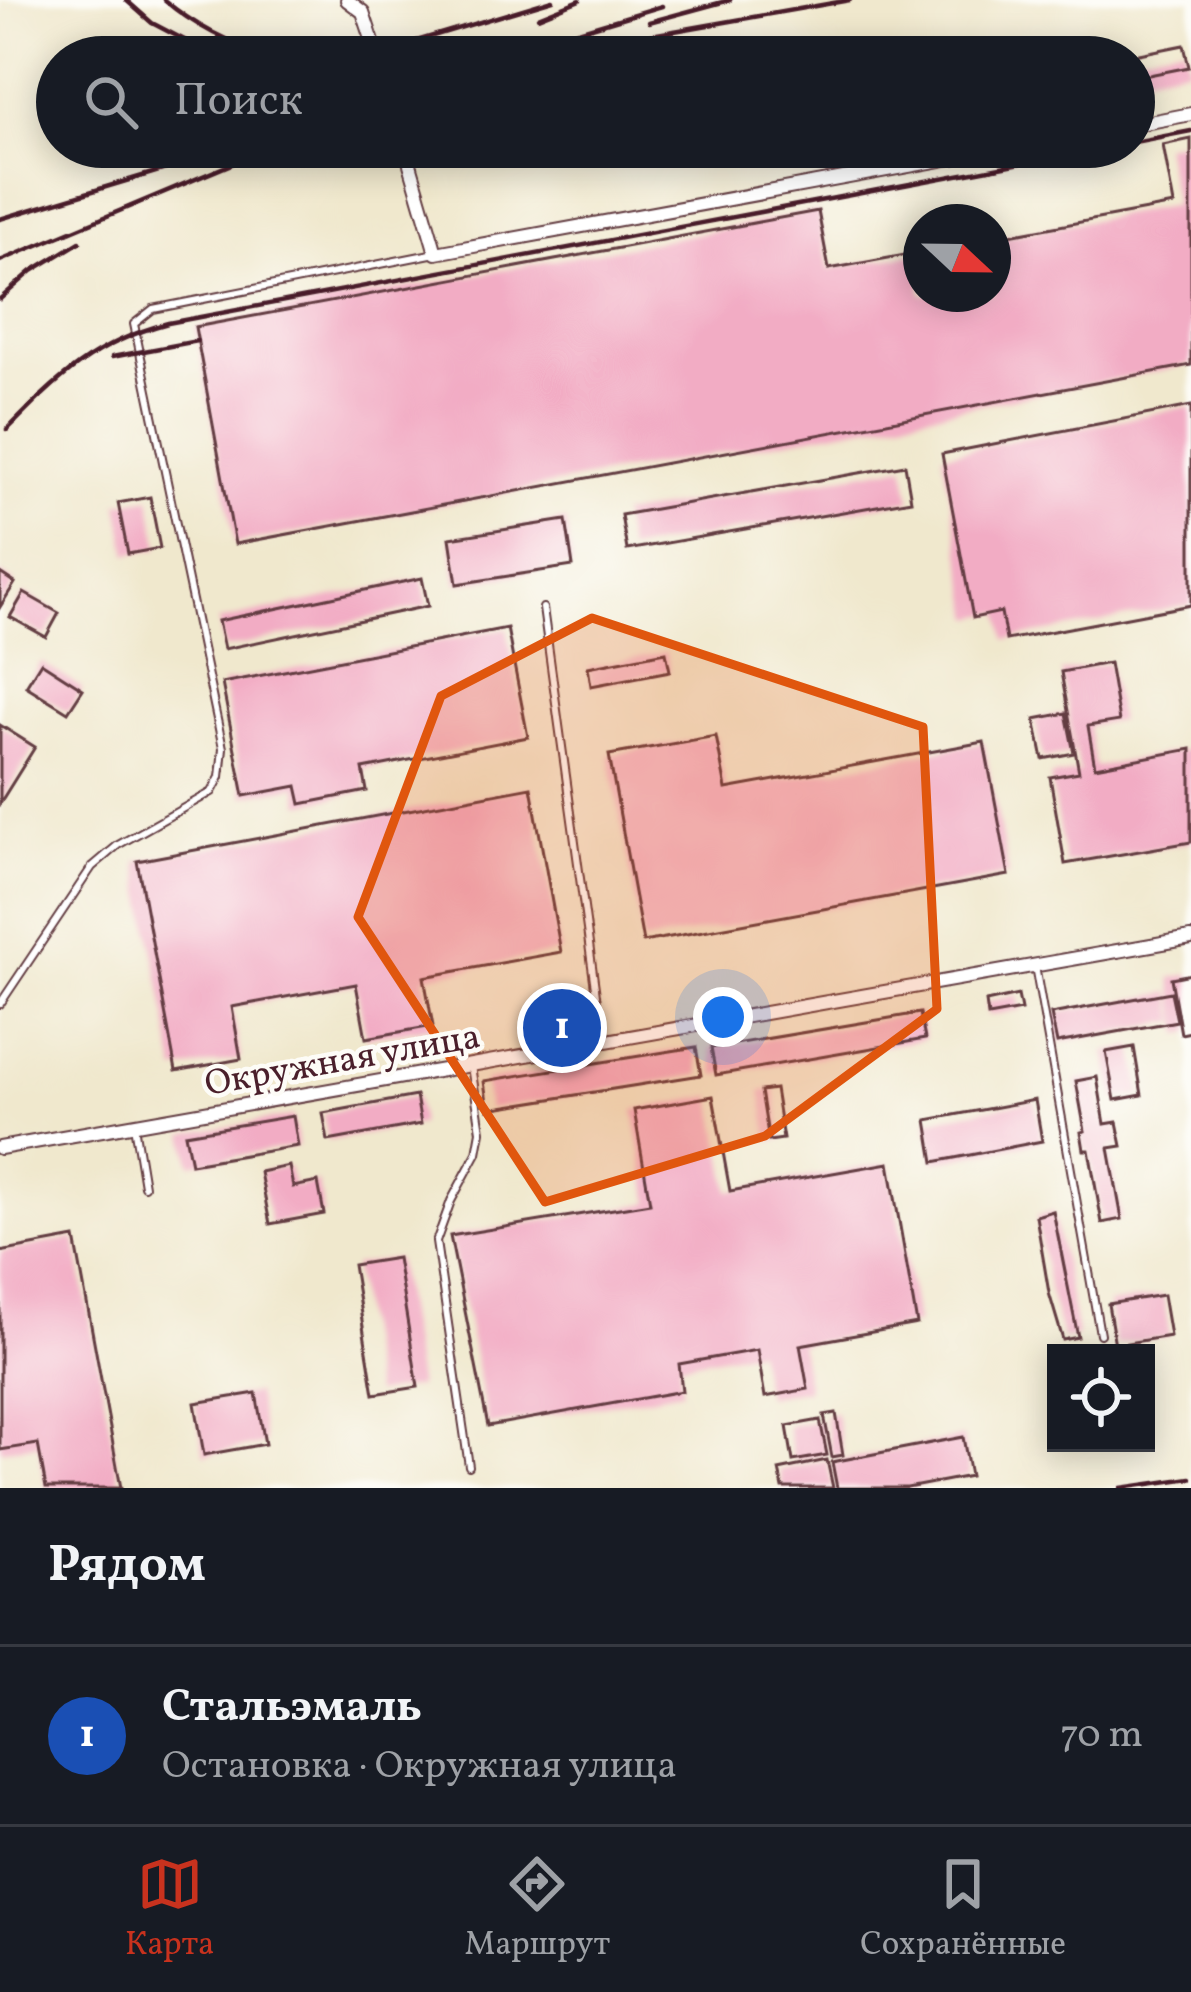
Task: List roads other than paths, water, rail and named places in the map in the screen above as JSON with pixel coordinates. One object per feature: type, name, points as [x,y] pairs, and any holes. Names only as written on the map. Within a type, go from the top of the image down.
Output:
[{"type":"street","points":[[347,0],[363,12],[371,36]]},
{"type":"street","points":[[1155,120],[1191,114]]},
{"type":"street","points":[[411,168],[436,253],[898,168]]},
{"type":"street","name":"Окружная улица","points":[[0,1148],[1191,938]]},
{"type":"lane","points":[[0,1004],[92,867],[171,812],[195,805],[212,792],[220,777],[223,748],[134,324],[153,309],[436,253]]},
{"type":"lane","points":[[543,608],[603,1043]]},
{"type":"lane","points":[[1035,966],[1100,1334]]},
{"type":"lane","points":[[469,1466],[436,1242],[477,1153],[481,1131],[471,1066]]},
{"type":"lane","points":[[134,1125],[144,1186]]},
{"type":"railway","points":[[126,0],[152,23],[177,36]]},
{"type":"railway","points":[[164,0],[219,36]]},
{"type":"railway","points":[[433,36],[553,0]]},
{"type":"railway","points":[[538,17],[580,0]]},
{"type":"railway","points":[[649,22],[730,0]]},
{"type":"railway","points":[[646,36],[850,0]]},
{"type":"railway","points":[[561,36],[662,6]]},
{"type":"railway","points":[[1155,138],[1191,131]]},
{"type":"railway","points":[[0,219],[169,168]]},
{"type":"railway","points":[[0,261],[222,168]]},
{"type":"railway","points":[[7,430],[79,364],[119,341],[168,323],[995,168]]},
{"type":"railway","points":[[0,299],[32,271],[80,242]]},
{"type":"railway","points":[[112,357],[197,341]]},
{"type":"railway","points":[[1121,1488],[1191,1478]]},
{"type":"place","name":"Стальэмаль","points":[[562,1028]]}]
